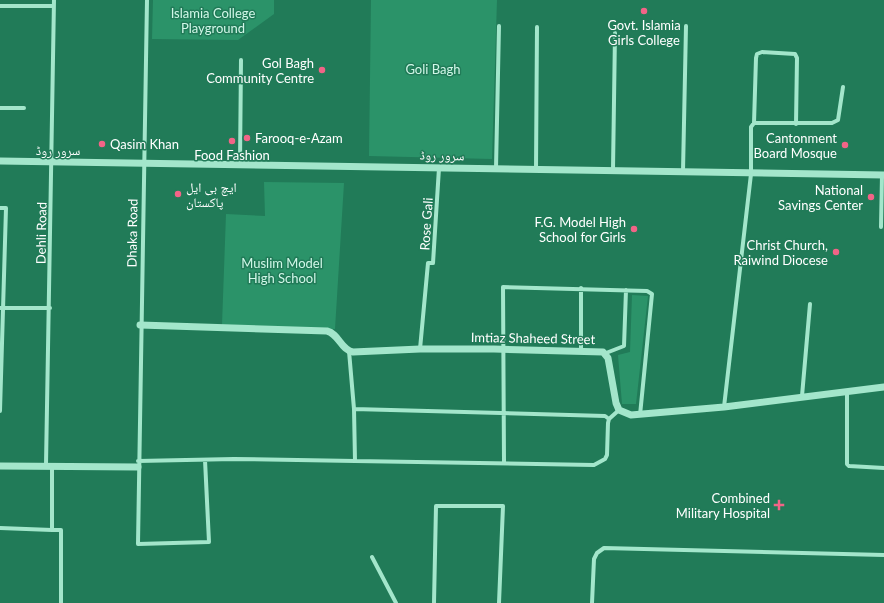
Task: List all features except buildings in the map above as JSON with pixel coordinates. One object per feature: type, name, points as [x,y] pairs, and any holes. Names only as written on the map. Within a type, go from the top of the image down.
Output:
[{"type":"street","name":"Dehli Road","points":[[52,530],[49,465],[51,162],[54,0]]},
{"type":"street","name":"Dhaka Road","points":[[147,0],[140,325],[138,544],[209,542],[205,460]]},
{"type":"street","points":[[0,6],[54,6]]},
{"type":"street","points":[[496,168],[499,26]]},
{"type":"street","points":[[536,169],[537,26]]},
{"type":"street","points":[[683,171],[686,26]]},
{"type":"street","points":[[613,169],[615,33]]},
{"type":"street","points":[[724,407],[750,174],[750,135],[754,123],[757,54],[762,52],[796,54],[796,124]]},
{"type":"street","points":[[240,164],[241,60]]},
{"type":"street","points":[[754,123],[824,125],[832,123],[838,120],[843,87]]},
{"type":"street","points":[[0,108],[24,108]]},
{"type":"street","name":"سرور روڈ","points":[[0,161],[613,169],[750,174],[883,175]]},
{"type":"street","name":"Rose Gali","points":[[420,349],[428,263],[433,263],[439,167]]},
{"type":"street","points":[[881,227],[883,175]]},
{"type":"street","points":[[0,208],[6,208],[1,308],[0,411]]},
{"type":"street","points":[[504,463],[503,287],[648,291],[652,294],[640,415]]},
{"type":"street","points":[[580,351],[581,288]]},
{"type":"street","points":[[606,353],[624,346],[626,290]]},
{"type":"street","points":[[802,396],[810,304]]},
{"type":"street","points":[[1,308],[50,308]]},
{"type":"street","points":[[140,325],[332,332],[349,351],[354,409],[355,461]]},
{"type":"street","name":"Imtiaz Shaheed Street","points":[[349,351],[420,349],[600,351],[606,353],[616,403],[619,410]]},
{"type":"street","points":[[0,466],[138,464],[205,460],[594,465],[600,463],[607,455],[608,423],[619,410],[626,415],[640,415],[724,407],[802,396],[884,387]]},
{"type":"street","points":[[847,391],[847,464],[849,466],[884,468]]},
{"type":"street","points":[[354,409],[503,412],[605,416],[610,419]]},
{"type":"street","points":[[434,603],[436,506],[503,506],[499,603]]},
{"type":"street","points":[[0,528],[61,530],[61,603]]},
{"type":"street","points":[[592,603],[594,559],[597,553],[604,548],[884,554]]},
{"type":"street","points":[[372,557],[396,603]]},
{"type":"green space","name":"Islamia College Playground","points":[[153,0],[274,0],[274,14],[238,40],[152,39]]},
{"type":"green space","name":"Goli Bagh","points":[[371,0],[497,0],[492,159],[369,156]]},
{"type":"green space","name":"Muslim Model High School","points":[[264,182],[344,183],[335,329],[222,325],[226,214],[265,216]]},
{"type":"green space","points":[[632,295],[648,296],[636,404],[622,404],[618,355],[630,352]]},
{"type":"place","name":"Govt. Islamia Girls College","points":[[644,11]]},
{"type":"place","name":"Gol Bagh Community Centre","points":[[322,70]]},
{"type":"place","name":"Farooq-e-Azam","points":[[247,138]]},
{"type":"place","name":"Food Fashion","points":[[232,141]]},
{"type":"place","name":"Qasim Khan","points":[[102,144]]},
{"type":"place","name":"Cantonment Board Mosque","points":[[845,145]]},
{"type":"place","name":"ایچ بی ایل پاکستان","points":[[178,194]]},
{"type":"place","name":"National Savings Center","points":[[871,197]]},
{"type":"place","name":"F.G. Model High School for Girls","points":[[634,229]]},
{"type":"place","name":"Christ Church, Raiwind Diocese","points":[[836,252]]},
{"type":"place","name":"Combined Military Hospital","points":[[779,505]]}]
